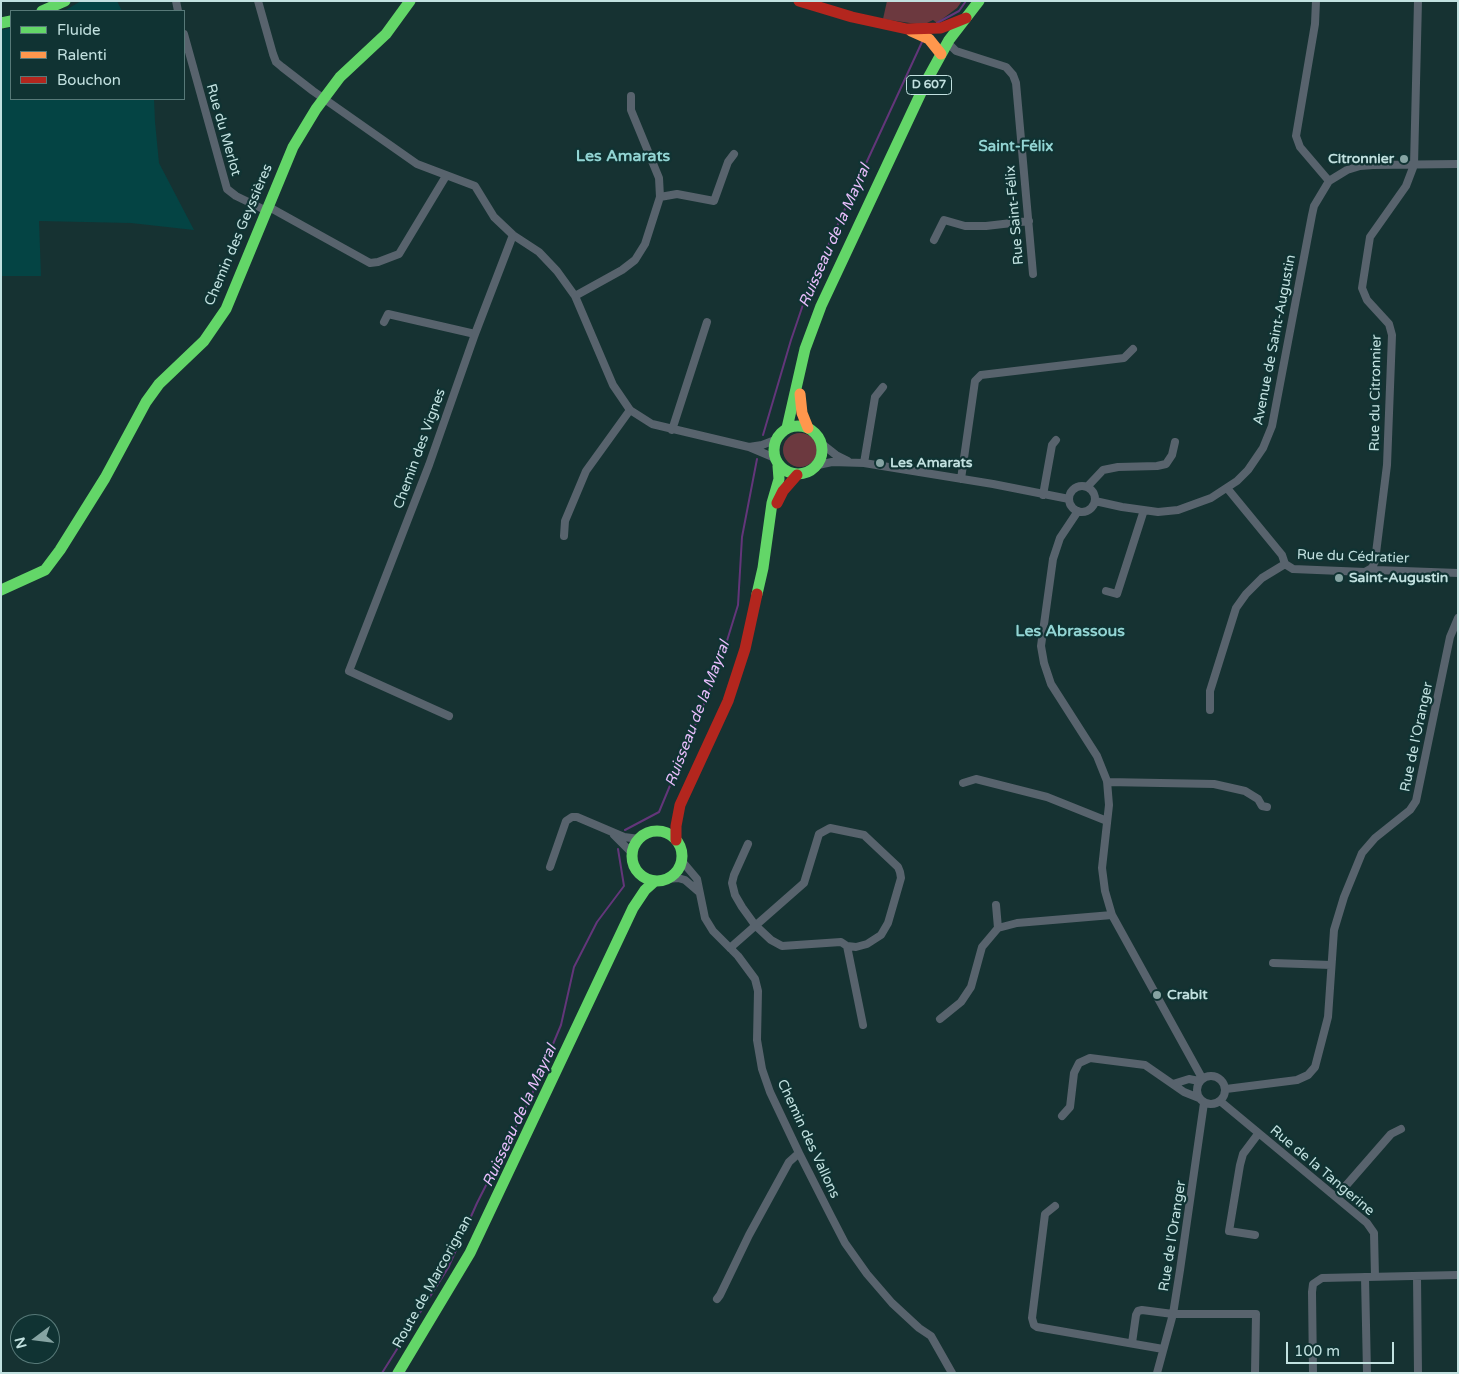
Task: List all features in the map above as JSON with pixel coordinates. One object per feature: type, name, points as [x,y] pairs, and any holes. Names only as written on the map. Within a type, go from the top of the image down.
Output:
[{"type":"main road","points":[[44,10],[65,1]]},
{"type":"main road","name":"Chemin des Geyssières","points":[[1,590],[45,570],[60,550],[104,478],[146,402],[159,384],[204,342],[226,309],[293,147],[340,77],[386,34],[410,1]]},
{"type":"main road","points":[[799,1],[852,17],[907,29],[929,39],[941,54]]},
{"type":"main road","name":"D 607","points":[[787,428],[805,349],[821,306],[927,80],[949,40],[980,1]]},
{"type":"main road","name":"D 607","points":[[906,124],[951,46],[980,1]]},
{"type":"main road","points":[[907,29],[941,28],[966,18]]},
{"type":"main road","name":"D 607","points":[[800,376],[802,413],[808,428]]},
{"type":"main road","points":[[676,840],[662,832],[646,834],[639,839],[632,853],[635,869],[647,879],[655,881],[667,879],[677,871],[681,860],[681,853],[676,840],[680,805],[728,701],[745,649],[763,568],[772,503],[780,479],[773,448],[775,440],[787,428],[798,426],[814,431],[822,444],[822,455],[818,465],[803,475],[786,472],[777,462]]},
{"type":"main road","points":[[770,524],[783,491],[796,475]]},
{"type":"main road","points":[[654,832],[665,824],[680,805]]},
{"type":"main road","name":"Route de Marcorignan","points":[[633,908],[638,881],[635,869]]},
{"type":"main road","name":"Route de Marcorignan","points":[[398,1373],[470,1253],[633,908],[645,890],[655,881]]},
{"type":"street","points":[[258,1],[276,62],[324,99],[417,164],[475,186],[494,217],[513,235],[539,252],[558,271],[575,296],[613,385],[630,410],[652,424],[749,447],[777,462]]},
{"type":"street","points":[[1316,1],[1315,24],[1296,136],[1300,147],[1329,181]]},
{"type":"street","name":"Rue du Citronnier","points":[[1372,568],[1375,561],[1387,465],[1392,335],[1389,324],[1366,300],[1362,288],[1370,237],[1406,186],[1414,165],[1418,1]]},
{"type":"street","name":"Rue du Merlot","points":[[185,38],[226,189],[236,196],[268,209],[370,263],[399,254],[446,176]]},
{"type":"street","name":"Rue Saint-Félix","points":[[951,46],[956,51],[1006,67],[1013,75],[1016,83],[1033,274]]},
{"type":"street","points":[[575,296],[622,270],[635,260],[645,244],[660,198],[658,172],[632,110],[631,96]]},
{"type":"street","points":[[660,198],[677,194],[714,201],[728,162],[734,154]]},
{"type":"street","name":"Avenue de Saint-Augustin","points":[[1096,501],[1158,512],[1178,510],[1197,504],[1237,481],[1248,470],[1263,448],[1272,426],[1314,206],[1329,181],[1346,170],[1360,166],[1458,164]]},
{"type":"street","points":[[934,240],[944,220],[965,226],[986,226],[1029,221]]},
{"type":"street","name":"Chemin des Vignes","points":[[449,716],[349,671],[430,462],[475,334],[513,235]]},
{"type":"street","points":[[384,322],[388,314],[475,334]]},
{"type":"street","points":[[672,430],[706,322]]},
{"type":"street","points":[[961,479],[976,381],[981,375],[1124,358],[1133,348]]},
{"type":"street","points":[[864,463],[875,397],[883,387]]},
{"type":"street","points":[[564,536],[565,521],[586,471],[630,410]]},
{"type":"street","points":[[749,447],[775,440]]},
{"type":"street","points":[[1043,494],[1052,445],[1056,440]]},
{"type":"street","points":[[1087,487],[1103,470],[1118,467],[1166,464],[1172,455],[1175,442]]},
{"type":"street","points":[[822,444],[836,455],[850,462]]},
{"type":"street","points":[[818,465],[832,462],[864,463],[1069,499]]},
{"type":"street","points":[[1079,486],[1087,487],[1095,494],[1096,501],[1089,510],[1078,511],[1069,499],[1070,495],[1079,486]]},
{"type":"street","name":"Rue du Cédratier","points":[[1227,488],[1282,555],[1285,564],[1293,569],[1365,572],[1372,568],[1376,570],[1458,573]]},
{"type":"street","points":[[1106,591],[1117,594],[1144,510]]},
{"type":"street","points":[[1078,511],[1060,538],[1053,559],[1041,646],[1044,664],[1051,684],[1097,756],[1107,782],[1109,805],[1102,868],[1105,891],[1112,915],[1201,1080]]},
{"type":"street","points":[[1210,710],[1210,691],[1236,608],[1246,594],[1262,578],[1285,564]]},
{"type":"street","name":"Rue de l'Oranger","points":[[1226,1088],[1297,1080],[1308,1075],[1315,1067],[1328,1018],[1334,930],[1344,897],[1362,853],[1375,838],[1410,810],[1416,801],[1450,638],[1458,618]]},
{"type":"street","points":[[963,783],[976,779],[1047,797],[1107,821]]},
{"type":"street","points":[[1107,782],[1220,785],[1245,791],[1258,799],[1262,806],[1267,807]]},
{"type":"street","points":[[550,867],[566,821],[572,817],[577,817],[624,838],[639,839]]},
{"type":"street","points":[[730,948],[756,925],[804,883],[819,834],[830,828],[864,835],[898,867],[901,878],[888,923],[881,935],[867,944],[856,947],[847,946],[841,942],[782,946],[771,940],[756,925],[739,901],[732,883],[748,844]]},
{"type":"street","points":[[613,833],[632,853]]},
{"type":"street","name":"Chemin des Vallons","points":[[681,860],[697,879],[698,892],[705,918],[713,931],[749,969],[755,979],[758,991],[758,1040],[762,1069],[770,1092],[799,1153],[845,1242],[892,1303],[919,1328],[931,1336],[952,1373]]},
{"type":"street","points":[[667,879],[678,878],[685,880],[698,892]]},
{"type":"street","points":[[996,905],[998,928]]},
{"type":"street","points":[[940,1019],[961,1002],[971,987],[982,947],[998,928],[1017,923],[1112,915]]},
{"type":"street","points":[[847,946],[862,1025]]},
{"type":"street","points":[[1273,963],[1331,965]]},
{"type":"street","points":[[1062,1116],[1070,1107],[1074,1074],[1079,1063],[1090,1058],[1145,1065],[1184,1092],[1215,1104],[1225,1094],[1226,1088],[1218,1077],[1208,1076],[1201,1080],[1189,1080],[1173,1084]]},
{"type":"street","points":[[1201,1080],[1197,1087],[1202,1100]]},
{"type":"street","name":"Rue de l'Oranger","points":[[1157,1373],[1172,1314],[1192,1193],[1202,1100]]},
{"type":"street","name":"Rue de la Tangerine","points":[[1220,1101],[1367,1224],[1374,1233],[1375,1277]]},
{"type":"street","points":[[1336,1197],[1391,1134],[1401,1129]]},
{"type":"street","points":[[1255,1235],[1229,1231],[1243,1154],[1258,1134]]},
{"type":"street","points":[[717,1299],[789,1162],[799,1153]]},
{"type":"street","points":[[1055,1206],[1045,1214],[1032,1322],[1037,1327],[1163,1350]]},
{"type":"street","points":[[1313,1373],[1313,1284],[1322,1278],[1458,1275]]},
{"type":"street","points":[[1417,1276],[1418,1373]]},
{"type":"street","points":[[1365,1277],[1367,1373]]},
{"type":"street","points":[[1132,1343],[1138,1311],[1172,1314],[1256,1314],[1255,1373]]},
{"type":"shaded area","points":[[81,1],[117,1],[122,10],[66,10]]},
{"type":"shaded area","points":[[887,1],[962,1],[957,8],[937,23],[933,20],[923,25],[883,19]]},
{"type":"shaded area","points":[[10,28],[10,100],[154,100],[159,163],[194,230],[131,223],[39,221],[41,276],[1,276],[1,30]]},
{"type":"shaded area","points":[[800,433],[812,438],[817,450],[812,462],[800,467],[788,462],[783,450],[788,438]]},
{"type":"waterway","name":"Ruisseau de la Mayral","points":[[937,23],[959,11],[966,1]]},
{"type":"waterway","name":"Ruisseau de la Mayral","points":[[763,435],[809,287],[922,42]]},
{"type":"waterway","name":"Ruisseau de la Mayral","points":[[625,830],[659,812],[718,670],[738,605],[742,537],[757,459]]},
{"type":"waterway","name":"Ruisseau de la Mayral","points":[[382,1373],[448,1268],[477,1203],[530,1099],[561,1025],[574,967],[597,922],[624,886],[618,849]]},
{"type":"traffic: fast","points":[[44,10],[65,1]]},
{"type":"traffic: fast","points":[[1,590],[45,570],[60,550],[105,478],[146,402],[159,384],[204,341],[226,309],[293,147],[316,109],[340,77],[386,34],[410,1]]},
{"type":"traffic: fast","points":[[787,428],[805,349],[821,306],[927,80],[949,40],[979,1]]},
{"type":"traffic: fast","points":[[1,23],[10,21]]},
{"type":"traffic: fast","points":[[793,426],[803,426],[812,430],[818,436],[821,441],[822,450],[821,459],[812,470],[803,474],[793,474],[784,470],[778,464],[774,455],[774,445],[778,436],[784,430],[793,426]]},
{"type":"traffic: fast","points":[[757,594],[763,568],[772,503],[779,479],[778,466]]},
{"type":"traffic: fast","points":[[657,831],[666,833],[677,842],[682,856],[680,865],[671,876],[657,881],[648,879],[637,870],[632,856],[634,847],[643,836],[657,831]]},
{"type":"traffic: fast","points":[[398,1373],[470,1253],[633,908],[645,890],[655,881]]},
{"type":"traffic: slow","points":[[911,31],[929,39],[941,54]]},
{"type":"traffic: slow","points":[[800,394],[802,413],[808,428]]},
{"type":"traffic: jam","points":[[799,1],[852,17],[907,29],[941,28],[966,18]]},
{"type":"traffic: jam","points":[[777,503],[783,491],[797,475]]},
{"type":"traffic: jam","points":[[676,840],[676,826],[680,805],[728,701],[745,649],[757,594]]},
{"type":"place","name":"Citronnier","points":[[1404,159]]},
{"type":"place","name":"Les Amarats","points":[[880,463]]},
{"type":"place","name":"Saint-Augustin","points":[[1339,578]]},
{"type":"place","name":"Crabit","points":[[1157,995]]},
{"type":"district","name":"Saint-Félix","points":[[1016,147]]},
{"type":"district","name":"Les Amarats","points":[[623,157]]},
{"type":"district","name":"Les Abrassous","points":[[1070,632]]}]
